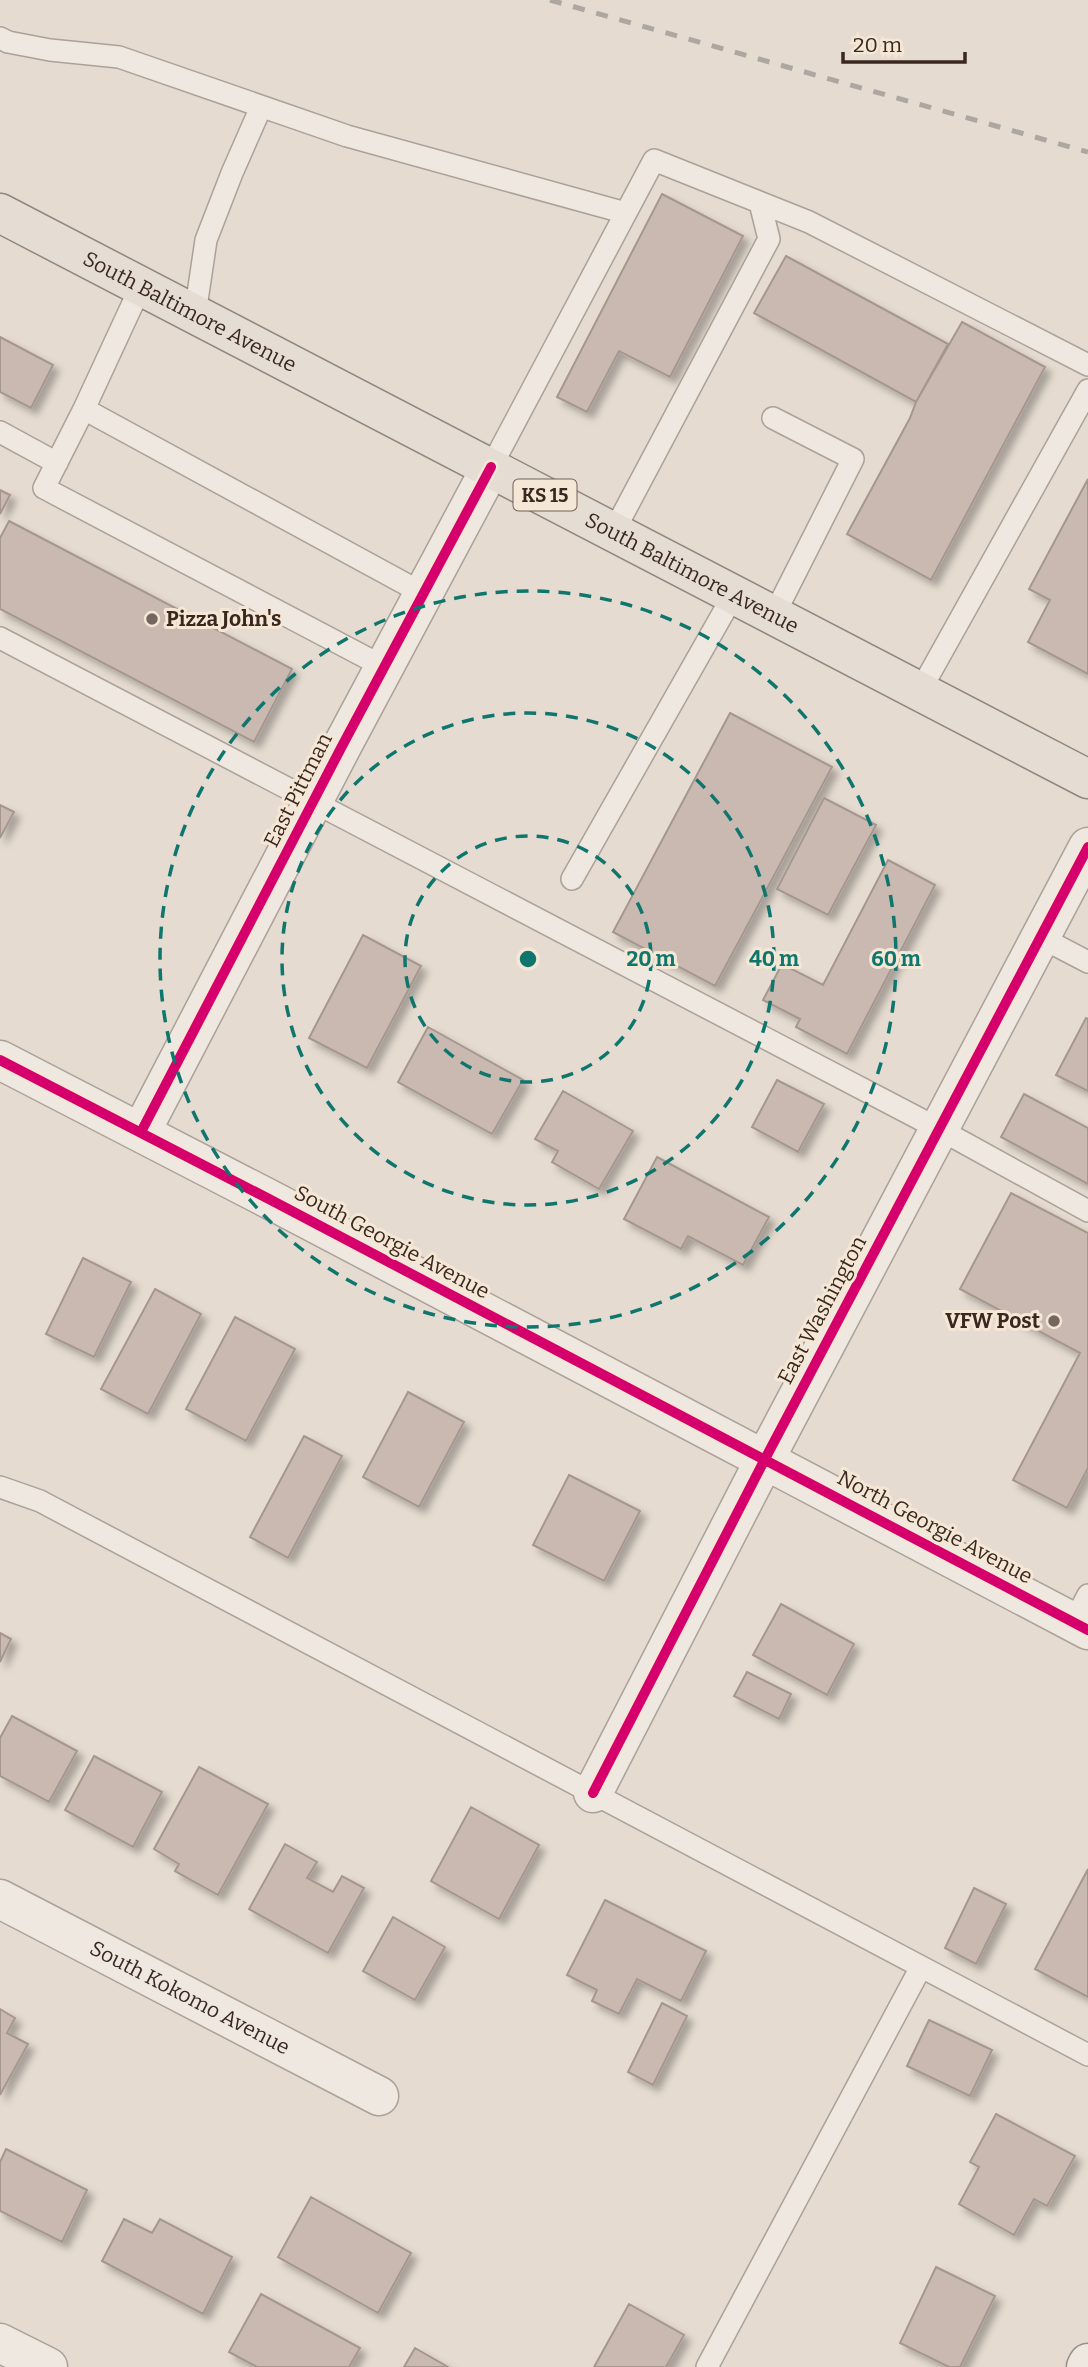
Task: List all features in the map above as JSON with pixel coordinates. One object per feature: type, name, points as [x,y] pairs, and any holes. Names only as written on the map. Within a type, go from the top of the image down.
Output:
[{"type":"main road","name":"South Baltimore Avenue","points":[[0,213],[1088,779]]},
{"type":"street","name":"East Pittman","points":[[141,1132],[491,467]]},
{"type":"street","name":"East Washington","points":[[593,1793],[765,1459],[1088,847]]},
{"type":"street","name":"South Georgie Avenue","points":[[0,1060],[765,1459]]},
{"type":"street","name":"North Georgie Avenue","points":[[765,1459],[1083,1616]]},
{"type":"street","name":"South Kokomo Avenue","points":[[0,1899],[379,2096]]},
{"type":"street","points":[[0,2343],[48,2367]]},
{"type":"lane","points":[[0,38],[50,50],[119,57],[347,136],[626,213]]},
{"type":"lane","points":[[195,314],[206,240],[261,107]]},
{"type":"lane","points":[[491,467],[654,160],[809,222],[1088,365]]},
{"type":"lane","points":[[614,531],[769,239],[760,203]]},
{"type":"lane","points":[[141,286],[44,488],[384,667]]},
{"type":"lane","points":[[920,691],[1088,390]]},
{"type":"lane","points":[[83,409],[424,594]]},
{"type":"lane","points":[[773,418],[853,459],[774,615]]},
{"type":"lane","points":[[0,432],[57,463]]},
{"type":"lane","points":[[572,879],[734,593]]},
{"type":"lane","points":[[0,638],[939,1129],[1088,1211]]},
{"type":"lane","points":[[1040,937],[1088,962]]},
{"type":"lane","points":[[0,1487],[40,1501],[1088,2055]]},
{"type":"lane","points":[[707,2367],[921,1967]]},
{"type":"building","points":[[662,194],[743,236],[670,377],[619,351],[587,412],[557,397]]},
{"type":"building","points":[[786,256],[948,344],[916,402],[754,313]]},
{"type":"building","points":[[962,322],[1045,367],[931,580],[847,534],[916,402]]},
{"type":"building","points":[[0,337],[53,365],[31,408],[0,392]]},
{"type":"building","points":[[1088,479],[1088,674],[1028,642],[1050,600],[1029,589]]},
{"type":"building","points":[[0,490],[10,495],[0,514]]},
{"type":"building","points":[[9,521],[292,669],[254,742],[0,609],[0,538]]},
{"type":"building","points":[[730,713],[832,767],[715,986],[613,932]]},
{"type":"building","points":[[824,798],[876,825],[828,915],[777,889]]},
{"type":"building","points":[[0,805],[14,812],[0,838]]},
{"type":"building","points":[[888,860],[935,885],[847,1054],[796,1027],[800,1019],[763,1000],[782,964],[823,985]]},
{"type":"building","points":[[363,935],[421,966],[367,1068],[309,1038]]},
{"type":"building","points":[[1086,1018],[1088,1019],[1088,1091],[1056,1075]]},
{"type":"building","points":[[428,1027],[523,1080],[492,1134],[398,1082]]},
{"type":"building","points":[[777,1080],[824,1104],[798,1152],[752,1127]]},
{"type":"building","points":[[563,1091],[633,1131],[599,1189],[552,1162],[558,1151],[535,1139]]},
{"type":"building","points":[[1024,1094],[1088,1128],[1088,1184],[1001,1137]]},
{"type":"building","points":[[657,1157],[769,1217],[743,1265],[688,1236],[681,1249],[624,1219]]},
{"type":"building","name":"VFW Post","points":[[1011,1193],[1088,1233],[1088,1468],[1067,1508],[1013,1480],[1080,1353],[960,1289]]},
{"type":"building","points":[[83,1258],[131,1282],[94,1357],[46,1334]]},
{"type":"building","points":[[155,1289],[201,1314],[148,1414],[101,1389]]},
{"type":"building","points":[[235,1317],[295,1349],[246,1441],[186,1409]]},
{"type":"building","points":[[408,1392],[464,1422],[419,1507],[363,1477]]},
{"type":"building","points":[[304,1436],[342,1456],[288,1558],[250,1537]]},
{"type":"building","points":[[569,1475],[640,1511],[604,1581],[533,1545]]},
{"type":"building","points":[[781,1604],[854,1644],[827,1695],[753,1655]]},
{"type":"building","points":[[0,1633],[11,1639],[0,1662]]},
{"type":"building","points":[[747,1672],[791,1694],[779,1719],[734,1696]]},
{"type":"building","points":[[12,1716],[77,1751],[49,1802],[0,1776],[0,1738]]},
{"type":"building","points":[[94,1756],[162,1792],[133,1847],[65,1810]]},
{"type":"building","points":[[199,1767],[268,1804],[218,1895],[175,1871],[179,1864],[154,1849]]},
{"type":"building","points":[[471,1807],[539,1845],[499,1919],[431,1881]]},
{"type":"building","points":[[285,1844],[317,1862],[307,1878],[333,1892],[342,1876],[364,1888],[328,1953],[249,1909]]},
{"type":"building","points":[[1088,1869],[1088,1997],[1035,1969]]},
{"type":"building","points":[[974,1888],[1006,1904],[976,1964],[945,1948]]},
{"type":"building","points":[[605,1900],[706,1951],[681,2001],[637,1979],[619,2014],[592,2001],[597,1990],[567,1975]]},
{"type":"building","points":[[393,1917],[445,1947],[415,2000],[363,1971]]},
{"type":"building","points":[[662,2003],[687,2016],[653,2085],[628,2072]]},
{"type":"building","points":[[0,2009],[15,2018],[7,2033],[28,2044],[0,2095]]},
{"type":"building","points":[[929,2020],[992,2050],[970,2096],[907,2066]]},
{"type":"building","points":[[996,2114],[1075,2156],[1047,2206],[1034,2199],[1014,2235],[959,2204],[979,2167],[970,2162]]},
{"type":"building","points":[[6,2149],[87,2190],[62,2242],[0,2211],[0,2162]]},
{"type":"building","points":[[311,2197],[411,2253],[378,2313],[278,2257]]},
{"type":"building","points":[[124,2219],[152,2233],[160,2219],[232,2257],[203,2314],[102,2261]]},
{"type":"building","points":[[936,2267],[995,2296],[960,2367],[949,2367],[900,2343]]},
{"type":"building","points":[[261,2294],[360,2348],[349,2367],[257,2367],[229,2352]]},
{"type":"building","points":[[629,2304],[684,2335],[666,2367],[594,2367]]},
{"type":"building","points":[[415,2348],[448,2367],[404,2367]]},
{"type":"railway","points":[[550,0],[1088,152]]},
{"type":"cycle path","points":[[141,1132],[491,467]]},
{"type":"cycle path","points":[[593,1793],[765,1459],[1088,847]]},
{"type":"cycle path","points":[[0,1060],[1088,1630]]},
{"type":"place","name":"Pizza John's","points":[[152,619]]},
{"type":"place","name":"VFW Post","points":[[1054,1321]]}]
